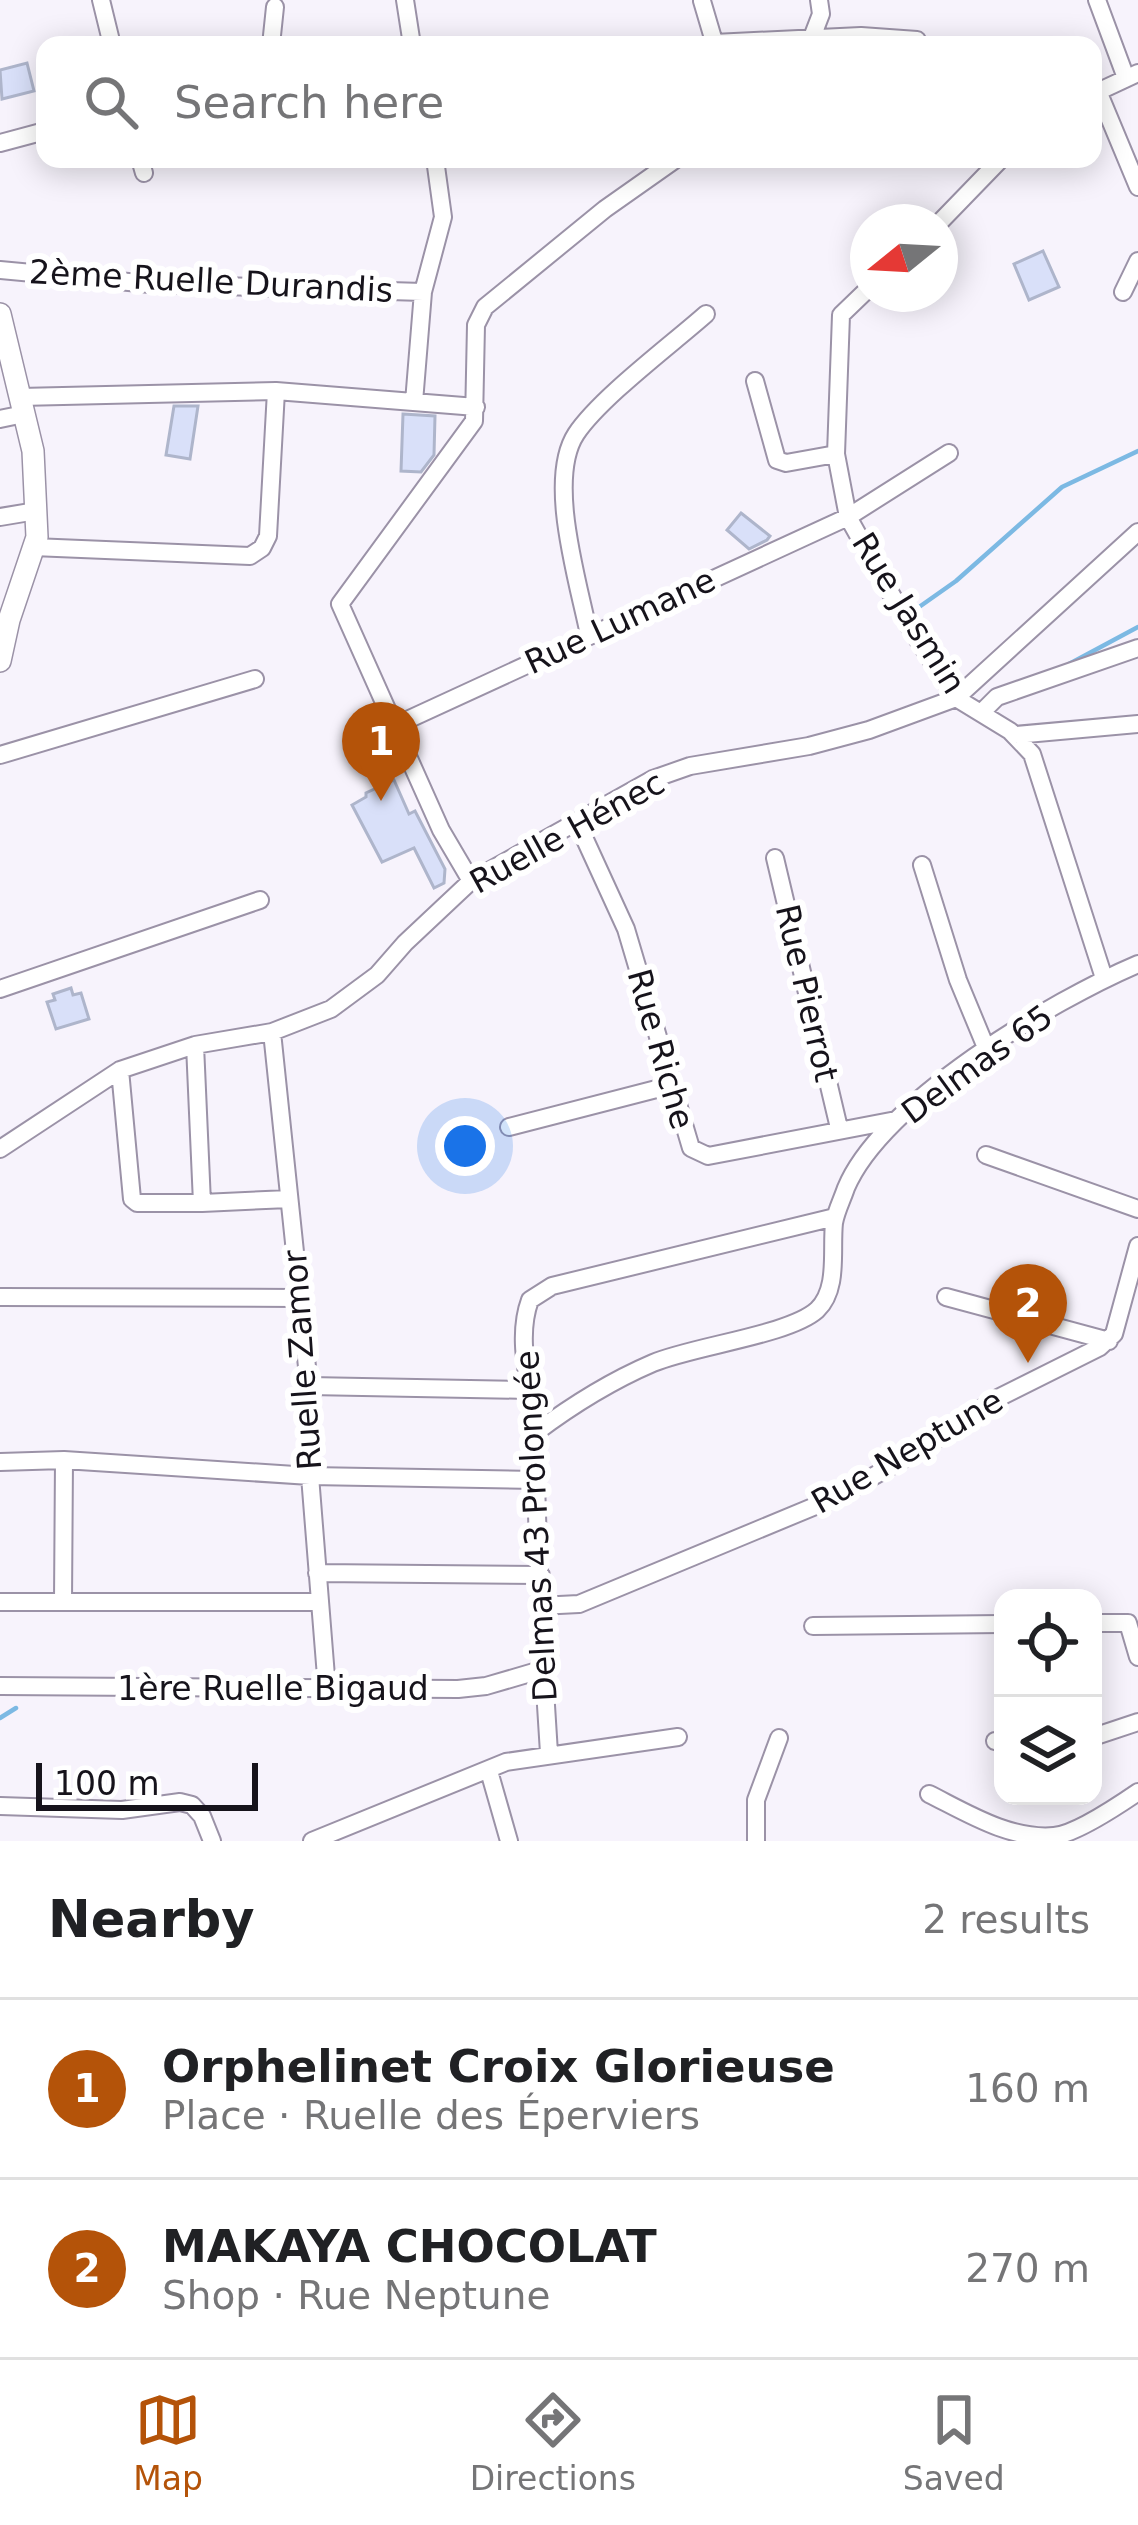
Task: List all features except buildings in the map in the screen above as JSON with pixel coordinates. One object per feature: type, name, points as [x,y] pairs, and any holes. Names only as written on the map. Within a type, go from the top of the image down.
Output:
[{"type":"street","points":[[101,0],[110,36]]},
{"type":"street","points":[[405,0],[411,36]]},
{"type":"street","points":[[813,36],[821,14],[819,0]]},
{"type":"street","points":[[1097,0],[1132,76],[1102,89]]},
{"type":"street","points":[[702,1],[712,36]]},
{"type":"street","points":[[272,36],[275,7]]},
{"type":"street","points":[[1102,107],[1138,187]]},
{"type":"street","points":[[0,143],[36,133]]},
{"type":"street","points":[[414,402],[422,292],[443,217],[436,168]]},
{"type":"street","points":[[471,880],[441,830],[392,727],[340,604],[474,421],[476,325],[485,307],[663,168]]},
{"type":"street","points":[[957,204],[992,168]]},
{"type":"street","points":[[1123,292],[1138,261]]},
{"type":"street","name":"2ème Ruelle Durandis","points":[[0,270],[149,284],[422,292]]},
{"type":"street","name":"Rue Jasmin","points":[[850,306],[841,315],[836,454],[848,517],[956,698],[1015,735],[1032,754],[1105,978]]},
{"type":"street","points":[[0,314],[33,451],[36,511],[33,547],[0,660]]},
{"type":"street","points":[[589,635],[563,480],[574,436],[706,314]]},
{"type":"street","points":[[755,381],[777,460],[786,463],[836,454]]},
{"type":"street","points":[[0,419],[22,405],[276,392],[476,407]]},
{"type":"street","points":[[33,547],[250,556],[268,536],[276,392]]},
{"type":"street","name":"Rue Lumane","points":[[392,727],[848,517],[949,453]]},
{"type":"street","points":[[0,517],[36,511]]},
{"type":"street","name":"Ruelle Hénec","points":[[0,1149],[120,1070],[195,1045],[272,1032],[331,1010],[377,975],[471,880],[653,779],[690,766],[809,746],[869,730],[956,698],[1138,532]]},
{"type":"street","points":[[981,713],[997,697],[1138,648]]},
{"type":"street","points":[[0,755],[255,679]]},
{"type":"street","points":[[1015,735],[1138,724]]},
{"type":"street","name":"Rue Riche","points":[[577,822],[626,929],[685,1137],[699,1153],[708,1156],[897,1119]]},
{"type":"street","name":"Rue Pierrot","points":[[776,858],[839,1128]]},
{"type":"street","points":[[922,865],[958,980],[987,1050]]},
{"type":"street","points":[[0,989],[260,900]]},
{"type":"street","name":"Delmas 65","points":[[535,1433],[652,1364],[812,1315],[830,1288],[835,1217],[869,1147],[897,1119],[987,1050],[1105,978],[1138,964]]},
{"type":"street","name":"Ruelle Zamor","points":[[272,1032],[309,1387],[310,1475],[327,1689]]},
{"type":"street","points":[[195,1045],[202,1203]]},
{"type":"street","points":[[120,1070],[130,1191],[137,1203],[290,1199]]},
{"type":"street","points":[[509,1127],[672,1084]]},
{"type":"street","points":[[986,1155],[1138,1209]]},
{"type":"street","name":"Delmas 43 Prolongée","points":[[549,1753],[535,1433],[524,1323],[530,1300],[552,1286],[835,1217]]},
{"type":"street","points":[[946,1298],[1108,1341],[1114,1334],[1138,1246]]},
{"type":"street","points":[[0,1297],[298,1298]]},
{"type":"street","name":"Rue Neptune","points":[[539,1606],[579,1604],[837,1497],[994,1400],[1108,1341]]},
{"type":"street","points":[[309,1387],[529,1390]]},
{"type":"street","points":[[63,1601],[64,1460]]},
{"type":"street","points":[[0,1462],[64,1460],[310,1475],[535,1480]]},
{"type":"street","points":[[317,1573],[541,1575]]},
{"type":"street","points":[[0,1602],[319,1602]]},
{"type":"street","points":[[1102,1624],[1128,1623],[1138,1652]]},
{"type":"street","points":[[813,1626],[994,1624]]},
{"type":"street","name":"1ère Ruelle Bigaud","points":[[0,1686],[458,1689],[544,1670]]},
{"type":"street","points":[[1102,1734],[1138,1722]]},
{"type":"street","points":[[312,1841],[506,1762],[678,1737]]},
{"type":"street","points":[[756,1841],[756,1800],[779,1738]]},
{"type":"street","points":[[489,1771],[509,1841]]},
{"type":"street","points":[[929,1794],[994,1827],[1056,1839],[1138,1792]]},
{"type":"street","points":[[0,1806],[122,1810],[180,1802],[192,1805],[202,1816],[212,1841]]},
{"type":"waterway","points":[[912,612],[956,581],[1062,487],[1138,451]]},
{"type":"waterway","points":[[1069,664],[1138,627]]},
{"type":"waterway","points":[[0,1718],[16,1708]]},
{"type":"place","name":"Orphelinet Croix Glorieuse","points":[[381,801]]},
{"type":"place","name":"MAKAYA CHOCOLAT","points":[[1028,1363]]}]
